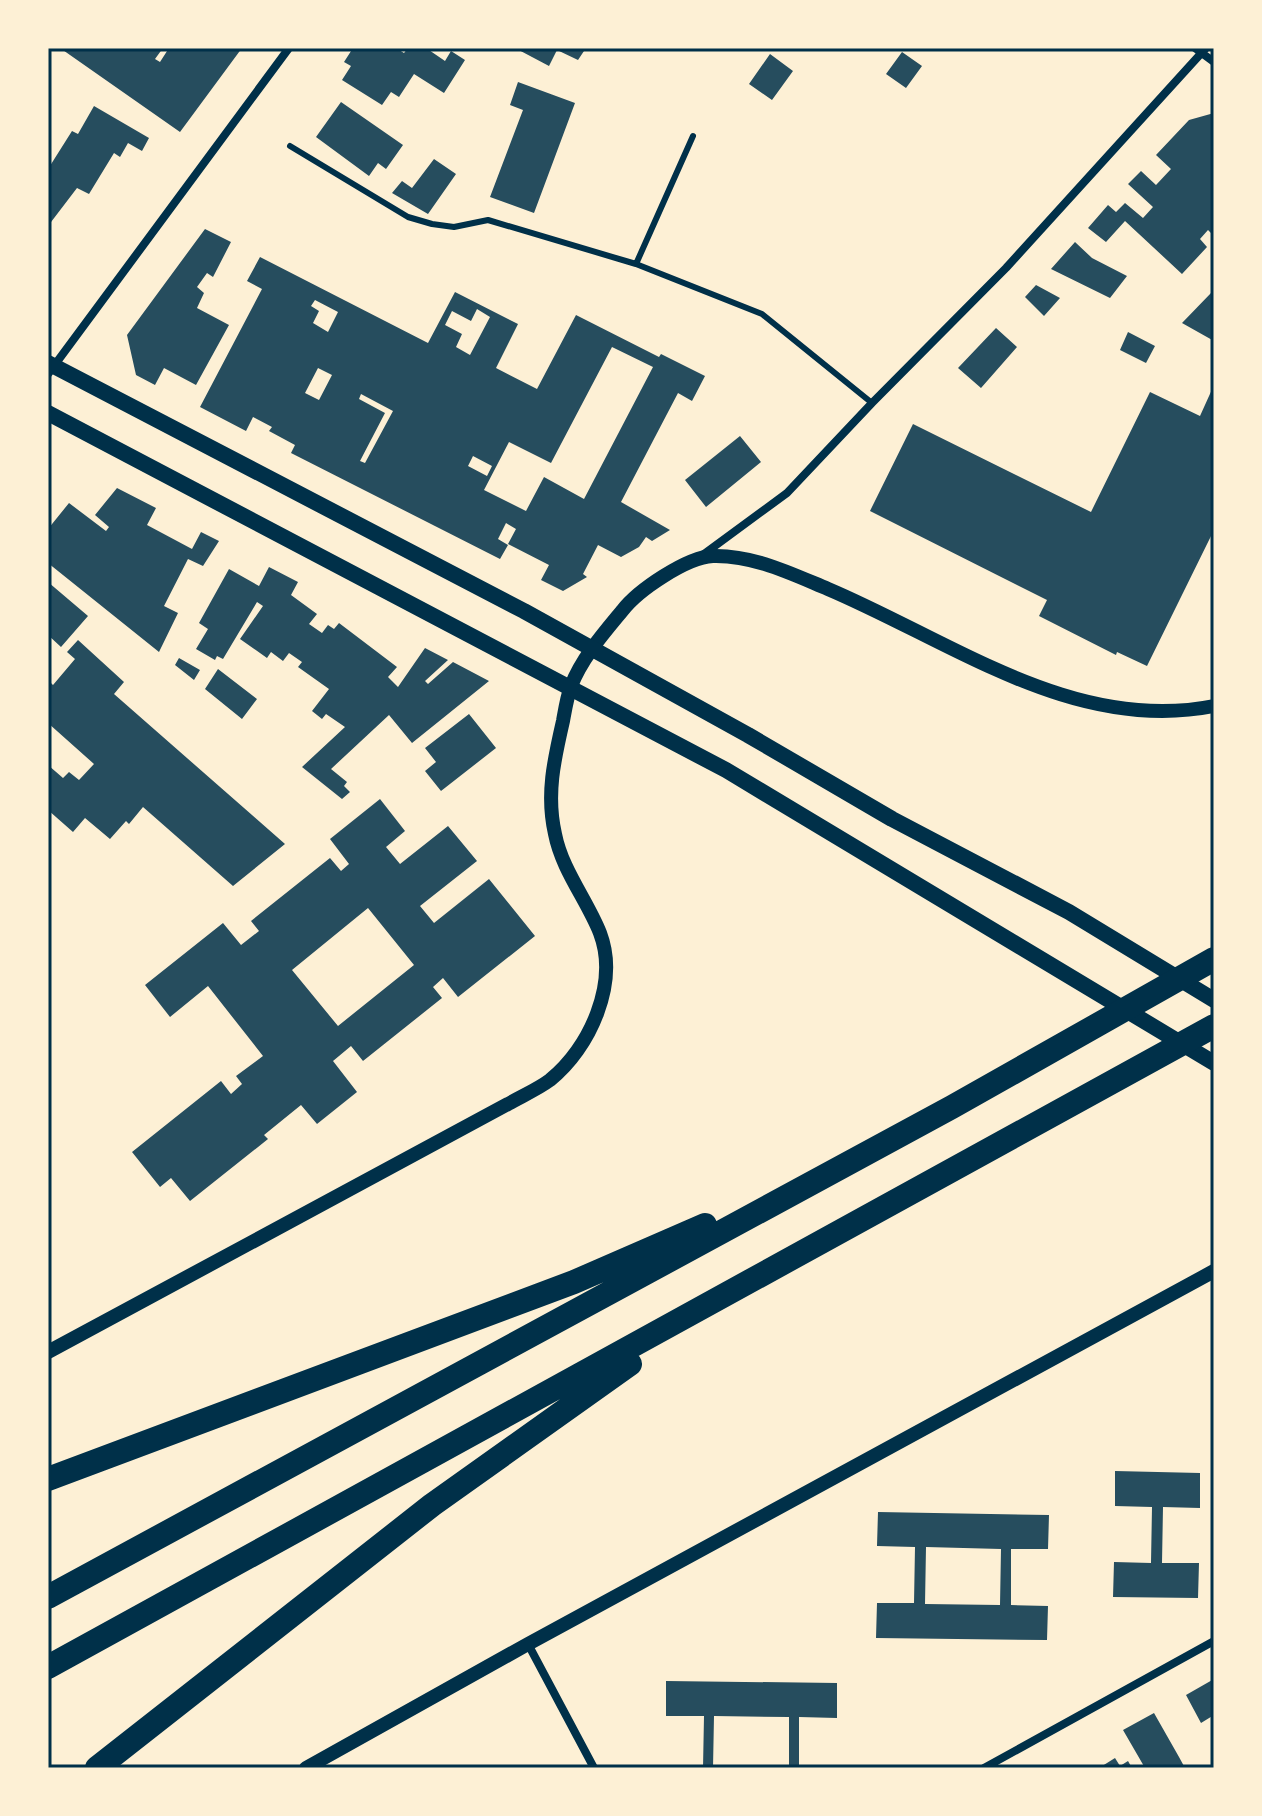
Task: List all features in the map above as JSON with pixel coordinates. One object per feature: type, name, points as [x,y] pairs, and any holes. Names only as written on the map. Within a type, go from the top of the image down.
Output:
[{"type":"highway","points":[[48,1597],[952,1107],[1214,959]]},
{"type":"highway","points":[[48,1667],[1214,1026]]},
{"type":"highway","points":[[48,1479],[574,1282],[702,1226],[952,1107]]},
{"type":"highway","points":[[97,1768],[432,1505],[723,1298]]},
{"type":"main road","points":[[50,367],[524,611],[892,819],[1069,912],[1214,1000]]},
{"type":"main road","points":[[48,413],[726,770],[1214,1063]]},
{"type":"street","points":[[50,367],[289,48]]},
{"type":"street","points":[[48,1352],[508,1104],[549,1081],[565,1066],[578,1049],[596,1014],[605,970],[600,934],[560,853],[552,818],[552,772],[571,686],[592,648],[628,604],[787,493],[1006,268],[1201,50],[1214,62]]},
{"type":"street","points":[[697,558],[740,557],[784,571],[840,594],[1023,682],[1098,705],[1157,713],[1213,707]]},
{"type":"street","points":[[306,1768],[1214,1271]]},
{"type":"street","points":[[984,1768],[1214,1641]]},
{"type":"street","points":[[528,1644],[594,1768]]},
{"type":"lane","points":[[636,264],[693,136]]},
{"type":"lane","points":[[290,146],[408,217],[454,227],[488,220],[636,264],[762,314],[872,403]]},
{"type":"building","points":[[60,48],[163,48],[155,59],[160,62],[169,48],[242,48],[180,132]]},
{"type":"building","points":[[353,48],[396,48],[404,53],[408,48],[426,48],[445,61],[451,51],[465,60],[444,93],[414,74],[399,97],[391,92],[382,105],[342,80],[351,66],[344,62]]},
{"type":"building","points":[[515,48],[586,48],[578,60],[557,50],[549,66]]},
{"type":"building","points":[[902,52],[922,66],[906,88],[886,74]]},
{"type":"building","points":[[770,54],[793,71],[772,100],[749,84]]},
{"type":"building","points":[[518,82],[575,103],[534,213],[490,197],[523,110],[510,105]]},
{"type":"building","points":[[341,102],[403,145],[386,169],[378,163],[369,176],[316,137]]},
{"type":"building","points":[[94,106],[149,138],[142,151],[128,143],[120,157],[114,153],[89,194],[77,188],[48,226],[48,169],[72,131],[78,134]]},
{"type":"building","points":[[1214,113],[1214,236],[1208,230],[1200,239],[1207,247],[1182,274],[1125,221],[1106,242],[1088,228],[1108,205],[1116,212],[1125,203],[1143,218],[1153,207],[1128,184],[1141,171],[1156,185],[1171,169],[1156,155],[1189,120]]},
{"type":"building","points":[[434,159],[456,174],[428,214],[392,193],[402,181],[412,188]]},
{"type":"building","points":[[205,229],[231,242],[213,277],[207,273],[197,287],[204,293],[197,308],[229,325],[196,385],[164,368],[155,385],[136,375],[127,335]]},
{"type":"building","points":[[1075,242],[1092,258],[1127,276],[1110,298],[1051,269]]},
{"type":"building","points":[[260,257],[428,343],[455,292],[518,324],[496,368],[537,389],[576,315],[659,357],[661,354],[705,376],[692,401],[678,393],[621,502],[670,530],[652,541],[646,537],[639,547],[621,557],[598,545],[583,574],[587,577],[563,591],[541,580],[549,565],[508,544],[516,529],[506,523],[498,539],[508,545],[500,559],[291,453],[295,445],[269,431],[272,427],[253,417],[246,431],[200,407],[262,289],[247,281]],"holes":[[[315,300],[338,312],[328,332],[313,323],[319,311],[311,306]],[[477,309],[490,317],[470,355],[456,347],[462,334],[445,325],[452,311],[471,321]],[[612,347],[653,367],[584,499],[544,477],[526,511],[484,490],[509,442],[551,463]],[[318,368],[332,375],[319,400],[305,393]],[[361,394],[393,411],[365,463],[360,461],[385,413],[359,399]],[[473,456],[492,466],[487,476],[468,466]]]},
{"type":"building","points":[[1036,285],[1060,298],[1044,316],[1025,297]]},
{"type":"building","points":[[1211,293],[1214,295],[1214,341],[1182,323]]},
{"type":"building","points":[[996,328],[1017,347],[981,388],[958,368]]},
{"type":"building","points":[[1128,332],[1155,346],[1146,363],[1120,350]]},
{"type":"building","points":[[1214,385],[1214,535],[1147,666],[1117,652],[1116,655],[1039,616],[1047,600],[870,511],[913,424],[1091,512],[1150,392],[1200,416]]},
{"type":"building","points":[[740,436],[761,462],[706,507],[685,480]]},
{"type":"building","points":[[117,488],[156,508],[147,525],[192,549],[201,532],[219,541],[203,566],[188,559],[164,606],[178,613],[159,652],[48,563],[48,529],[69,503],[106,531],[109,527],[95,515]]},
{"type":"building","points":[[269,567],[298,582],[291,595],[317,614],[309,624],[322,633],[328,625],[334,629],[339,623],[397,667],[388,677],[398,687],[425,648],[448,660],[425,681],[428,684],[453,662],[489,681],[412,743],[389,715],[331,769],[347,782],[344,786],[350,792],[342,799],[302,767],[345,727],[326,714],[322,719],[312,711],[329,689],[298,667],[302,662],[289,653],[283,661],[271,652],[267,658],[240,639],[263,606],[257,602],[223,659],[217,656],[215,660],[196,649],[208,629],[199,623],[229,569],[259,586]]},
{"type":"building","points":[[48,582],[88,616],[61,647],[48,635]]},
{"type":"building","points":[[78,640],[124,682],[114,694],[285,844],[233,886],[143,807],[129,824],[126,821],[110,839],[85,818],[73,832],[48,810],[48,765],[63,778],[69,772],[79,780],[94,764],[48,723],[48,680],[53,685],[75,659],[67,652]]},
{"type":"building","points":[[179,658],[200,670],[194,680],[175,665]]},
{"type":"building","points":[[218,669],[257,699],[242,719],[205,689]]},
{"type":"building","points":[[469,714],[496,748],[441,791],[425,771],[436,762],[425,748]]},
{"type":"building","points":[[380,799],[405,831],[386,847],[400,864],[448,826],[477,861],[420,906],[434,923],[489,879],[535,936],[458,997],[443,978],[433,987],[442,998],[363,1061],[351,1046],[333,1061],[357,1092],[317,1124],[301,1105],[264,1135],[268,1139],[190,1201],[171,1178],[160,1187],[132,1152],[221,1081],[231,1094],[242,1084],[236,1076],[263,1056],[208,986],[170,1017],[145,985],[223,923],[241,945],[259,931],[251,921],[330,858],[341,871],[349,864],[330,839]],"holes":[[[368,908],[414,965],[338,1026],[292,970]]]},
{"type":"building","points":[[1115,1471],[1200,1473],[1200,1508],[1163,1507],[1162,1563],[1199,1563],[1198,1598],[1113,1597],[1114,1562],[1151,1563],[1152,1507],[1115,1506]]},
{"type":"building","points":[[878,1512],[1049,1515],[1048,1549],[1011,1549],[1011,1605],[1048,1606],[1047,1640],[876,1638],[877,1603],[914,1603],[915,1547],[877,1546]],"holes":[[[926,1547],[1001,1549],[1000,1605],[925,1604]]]},
{"type":"building","points":[[1214,1679],[1214,1715],[1201,1723],[1186,1695]]},
{"type":"building","points":[[666,1681],[837,1683],[837,1718],[799,1717],[799,1768],[789,1768],[789,1717],[714,1716],[713,1768],[703,1768],[704,1716],[666,1716]]},
{"type":"building","points":[[1154,1713],[1185,1768],[1145,1768],[1123,1730]]},
{"type":"building","points":[[1115,1758],[1120,1766],[1128,1761],[1132,1768],[1099,1768]]}]
